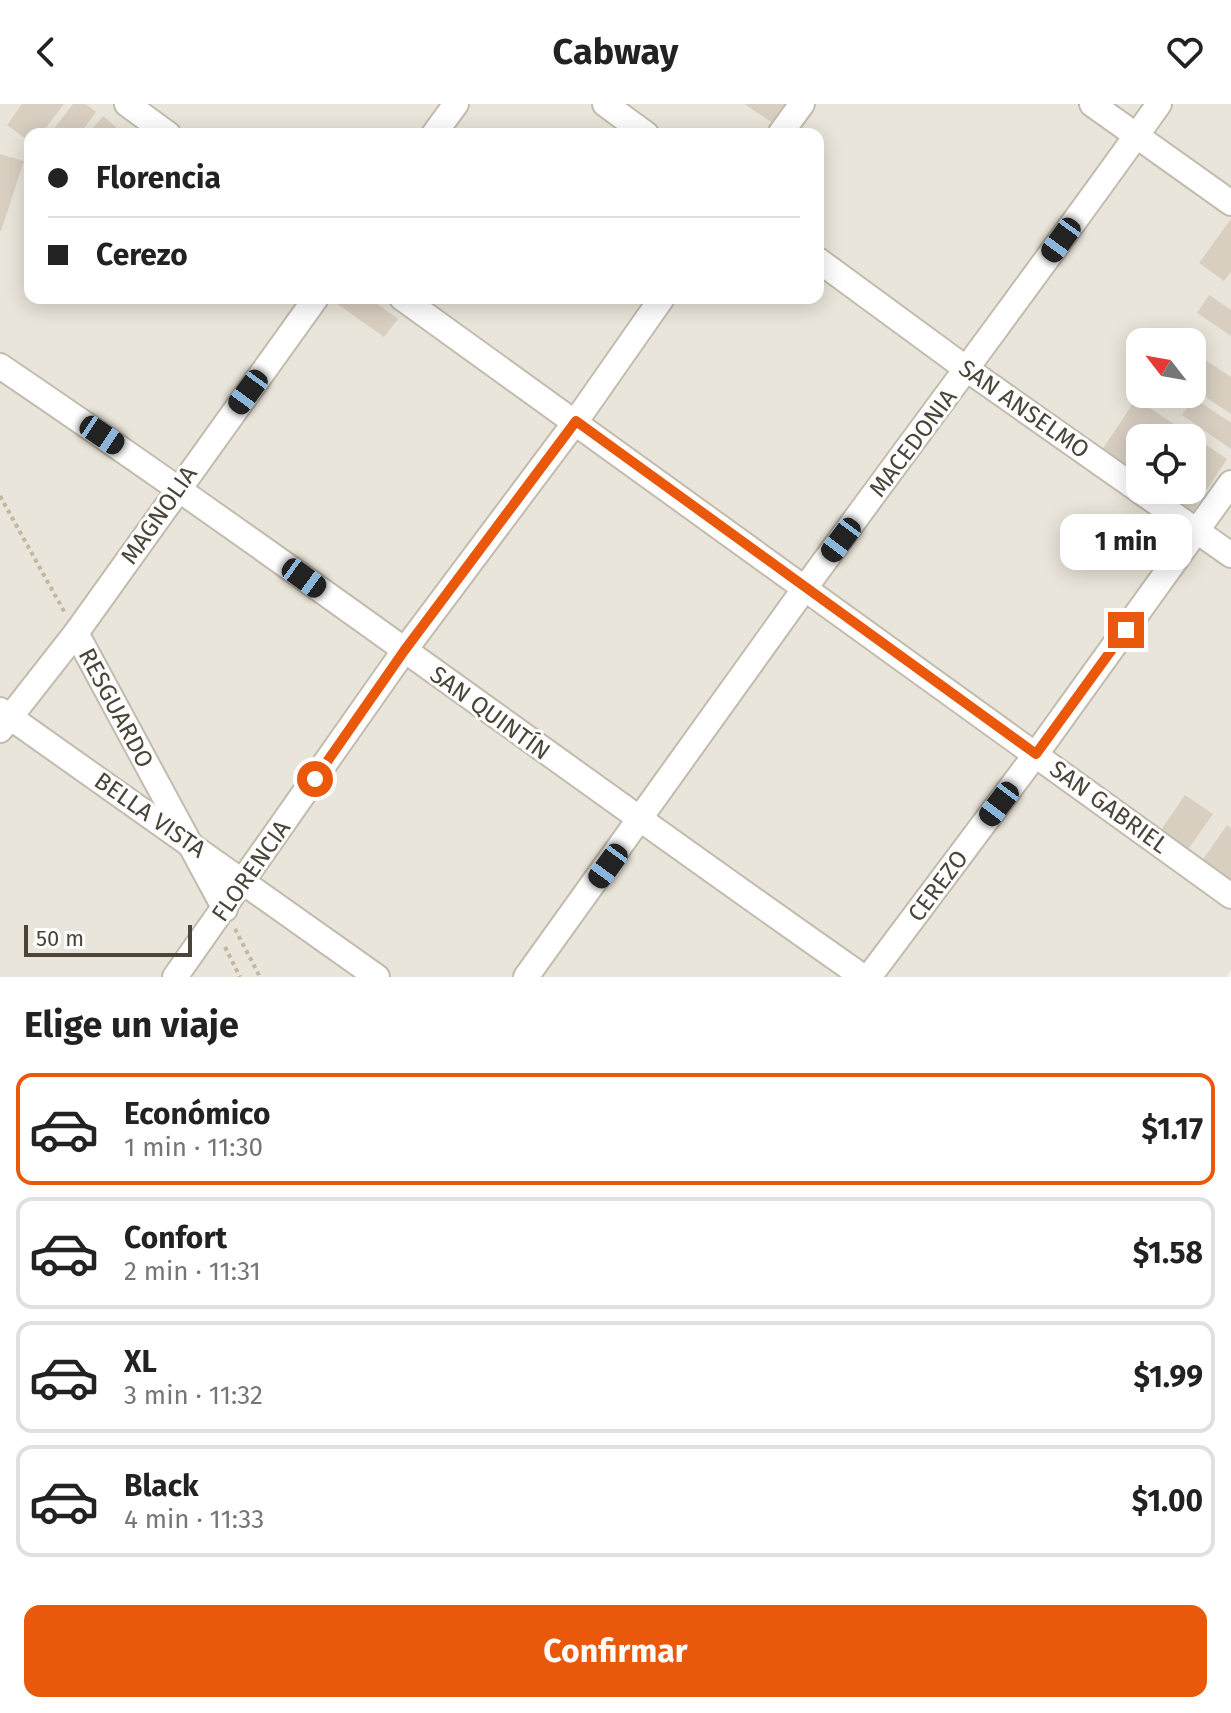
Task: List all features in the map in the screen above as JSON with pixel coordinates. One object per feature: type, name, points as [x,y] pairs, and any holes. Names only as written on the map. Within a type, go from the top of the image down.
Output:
[{"type":"street","points":[[127,104],[160,128]]},
{"type":"street","points":[[438,128],[456,104]]},
{"type":"street","points":[[605,104],[638,128]]},
{"type":"street","points":[[784,128],[802,104]]},
{"type":"street","points":[[1092,104],[1231,203]]},
{"type":"street","name":"MACEDONIA","points":[[526,977],[804,589],[968,370],[1159,104]]},
{"type":"street","name":"SAN ANSELMO","points":[[824,264],[1231,555]]},
{"type":"street","name":"MAGNOLIA","points":[[3,719],[76,633],[312,304]]},
{"type":"street","name":"SAN GABRIEL","points":[[410,304],[1231,896]]},
{"type":"street","name":"FLORENCIA","points":[[175,977],[404,651],[576,421],[658,304]]},
{"type":"street","name":"SAN QUINTÍN","points":[[0,366],[179,487],[640,821],[866,977]]},
{"type":"street","name":"CEREZO","points":[[866,977],[1036,754],[1231,483]]},
{"type":"street","name":"RESGUARDO","points":[[76,633],[188,841],[219,917]]},
{"type":"street","name":"BELLA VISTA","points":[[3,719],[188,841],[377,977]]},
{"type":"path","points":[[0,496],[76,633]]},
{"type":"path","points":[[219,917],[240,977]]},
{"type":"path","points":[[219,917],[260,977]]},
{"type":"shaded area","points":[[0,104],[1231,104],[1231,970],[1226,977],[0,977]]},
{"type":"building","points":[[22,104],[64,104],[46,128],[24,128],[24,138],[7,125]]},
{"type":"building","points":[[73,104],[86,104],[96,112],[84,128],[55,128]]},
{"type":"building","points":[[744,104],[786,104],[773,123]]},
{"type":"building","points":[[103,116],[117,128],[93,128]]},
{"type":"building","points":[[0,154],[24,161],[1,231],[0,231]]},
{"type":"building","points":[[1231,219],[1231,272],[1224,281],[1199,263]]},
{"type":"building","points":[[1209,295],[1231,310],[1231,336],[1197,313]]},
{"type":"building","points":[[337,304],[377,304],[398,319],[384,337]]},
{"type":"building","points":[[1206,360],[1231,377],[1231,414],[1206,397]]},
{"type":"building","points":[[1206,406],[1231,423],[1231,449],[1206,432],[1206,424],[1195,424],[1182,415],[1187,408]]},
{"type":"building","points":[[1130,408],[1150,408],[1174,424],[1126,424],[1126,466],[1102,450]]},
{"type":"building","points":[[1206,445],[1227,459],[1206,491]]},
{"type":"building","points":[[1183,504],[1198,504],[1193,511]]},
{"type":"building","points":[[1185,795],[1213,814],[1184,855],[1157,836]]},
{"type":"building","points":[[1227,825],[1231,828],[1231,881],[1202,861]]},
{"type":"route","points":[[315,779],[404,651],[576,421],[1036,754],[1126,630]]}]
